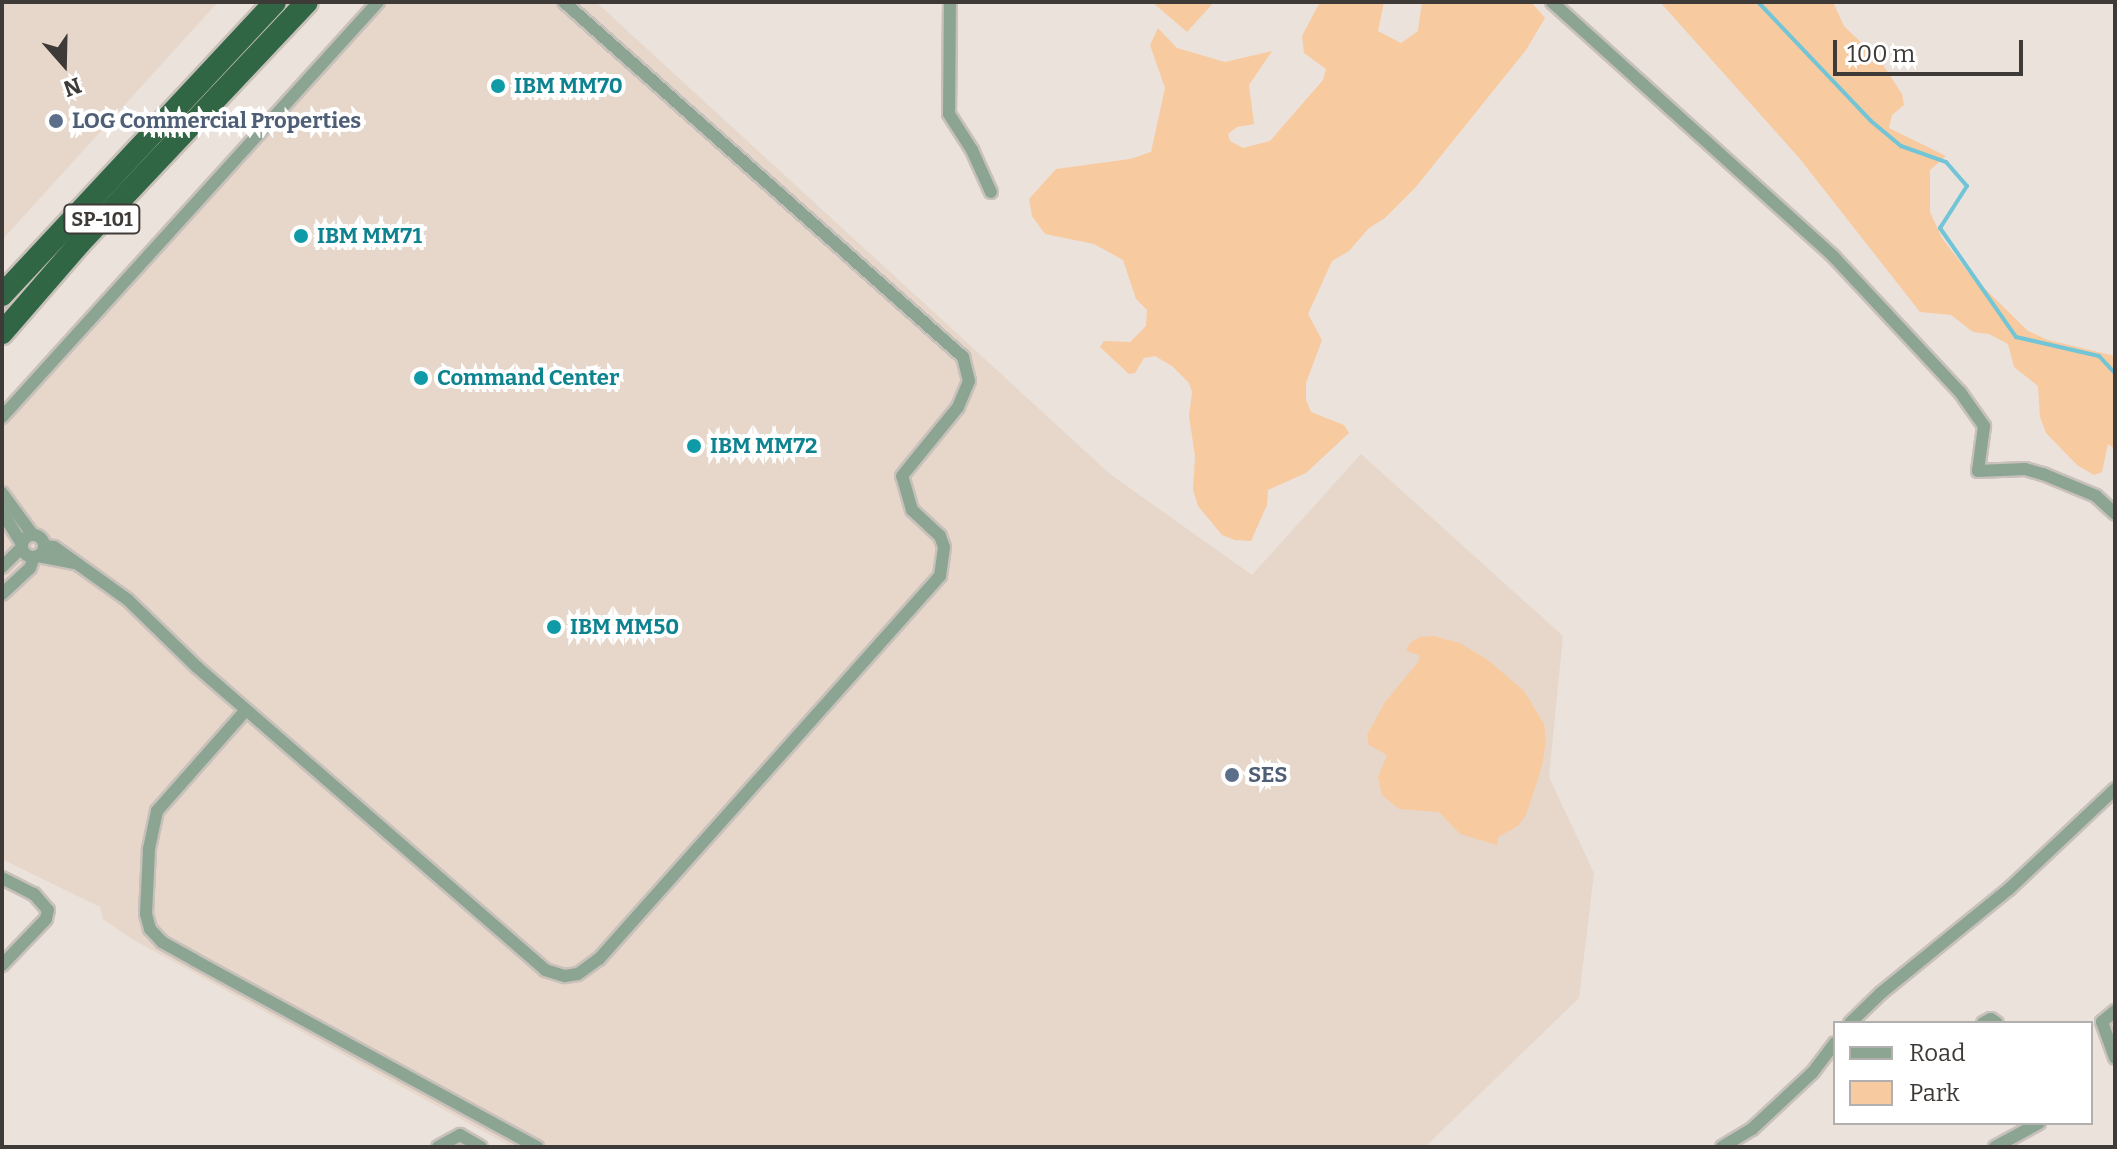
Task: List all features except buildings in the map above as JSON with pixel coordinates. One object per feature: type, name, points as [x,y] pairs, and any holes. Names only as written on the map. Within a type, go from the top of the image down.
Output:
[{"type":"highway","name":"SP-101","points":[[2,295],[275,2]]},
{"type":"highway","name":"SP-101","points":[[2,333],[79,244],[307,2]]},
{"type":"street","points":[[2,417],[378,2]]},
{"type":"street","points":[[2,493],[25,542],[27,556],[54,547],[128,600],[246,710],[545,970],[565,976],[578,974],[599,959],[940,576],[944,547],[940,536],[912,510],[902,476],[958,407],[969,381],[963,357],[564,2]]},
{"type":"street","points":[[950,2],[949,114],[972,150],[991,192]]},
{"type":"street","points":[[1552,2],[1833,256],[1960,392],[1984,426],[1978,471],[2025,469],[2043,474],[2096,496],[2115,514]]},
{"type":"street","points":[[2,512],[25,542]]},
{"type":"street","points":[[2,567],[25,542],[40,536],[39,553],[30,568],[2,594]]},
{"type":"street","points":[[246,710],[157,811],[149,850],[146,914],[150,929],[162,942],[537,1147]]},
{"type":"street","points":[[1852,1021],[1881,993],[2009,889],[2115,789]]},
{"type":"street","points":[[2,878],[34,894],[48,910],[46,919],[2,965]]},
{"type":"street","points":[[2115,1011],[2102,1022],[2115,1058]]},
{"type":"street","points":[[1722,1147],[1752,1129],[1813,1072],[1833,1046]]},
{"type":"street","points":[[1995,1147],[2035,1125]]},
{"type":"street","points":[[438,1147],[460,1135],[481,1147]]},
{"type":"shaded area","name":"LOG Commercial Properties","points":[[2,2],[218,2],[2,240]]},
{"type":"shaded area","points":[[366,2],[596,2],[1110,474],[1252,575],[1361,454],[1563,636],[1549,777],[1594,873],[1579,998],[1425,1147],[512,1147],[132,939],[103,919],[100,907],[2,859],[2,404]]},
{"type":"green space","points":[[1152,2],[1214,2],[1187,32]]},
{"type":"green space","points":[[1320,2],[1384,2],[1378,31],[1401,43],[1418,31],[1422,2],[1531,2],[1545,18],[1526,50],[1415,188],[1385,218],[1369,228],[1349,251],[1332,261],[1308,314],[1322,340],[1306,383],[1306,400],[1311,412],[1344,425],[1349,433],[1306,473],[1268,490],[1267,505],[1251,541],[1235,540],[1222,535],[1198,506],[1193,490],[1195,456],[1189,416],[1192,392],[1189,383],[1172,366],[1155,356],[1144,358],[1135,373],[1129,374],[1100,347],[1104,341],[1130,342],[1146,326],[1147,310],[1136,299],[1123,260],[1094,244],[1045,234],[1032,216],[1029,199],[1056,169],[1130,159],[1151,152],[1165,88],[1150,45],[1158,28],[1177,48],[1225,62],[1272,51],[1249,85],[1254,124],[1237,127],[1228,134],[1230,141],[1243,148],[1270,141],[1323,80],[1326,69],[1304,53],[1302,36]]},
{"type":"green space","points":[[1660,2],[1833,2],[1844,26],[1881,62],[1902,94],[1904,105],[1892,115],[1889,128],[1946,156],[1930,170],[1930,212],[1942,238],[1968,272],[2028,331],[2048,340],[2115,356],[2115,449],[2108,444],[2102,472],[2094,475],[2077,465],[2046,433],[2040,417],[2038,386],[2014,367],[2008,344],[1989,334],[1973,332],[1951,315],[1920,312],[1800,159]]},
{"type":"green space","points":[[1433,636],[1460,643],[1488,660],[1524,691],[1544,724],[1546,741],[1542,766],[1526,815],[1518,826],[1498,837],[1497,845],[1460,834],[1439,812],[1399,809],[1382,795],[1378,777],[1387,755],[1369,745],[1367,735],[1385,702],[1419,661],[1419,655],[1406,651],[1410,643],[1420,637]]},
{"type":"waterway","points":[[1758,2],[1871,121],[1901,146],[1946,162],[1967,186],[1940,228],[2016,337],[2099,356],[2115,373]]},
{"type":"place","name":"IBM MM70","points":[[498,86]]},
{"type":"place","name":"LOG Commercial Properties","points":[[56,121]]},
{"type":"place","name":"IBM MM71","points":[[301,236]]},
{"type":"place","name":"Command Center","points":[[421,378]]},
{"type":"place","name":"IBM MM72","points":[[694,446]]},
{"type":"place","name":"IBM MM50","points":[[554,627]]},
{"type":"place","name":"SES","points":[[1232,775]]}]
